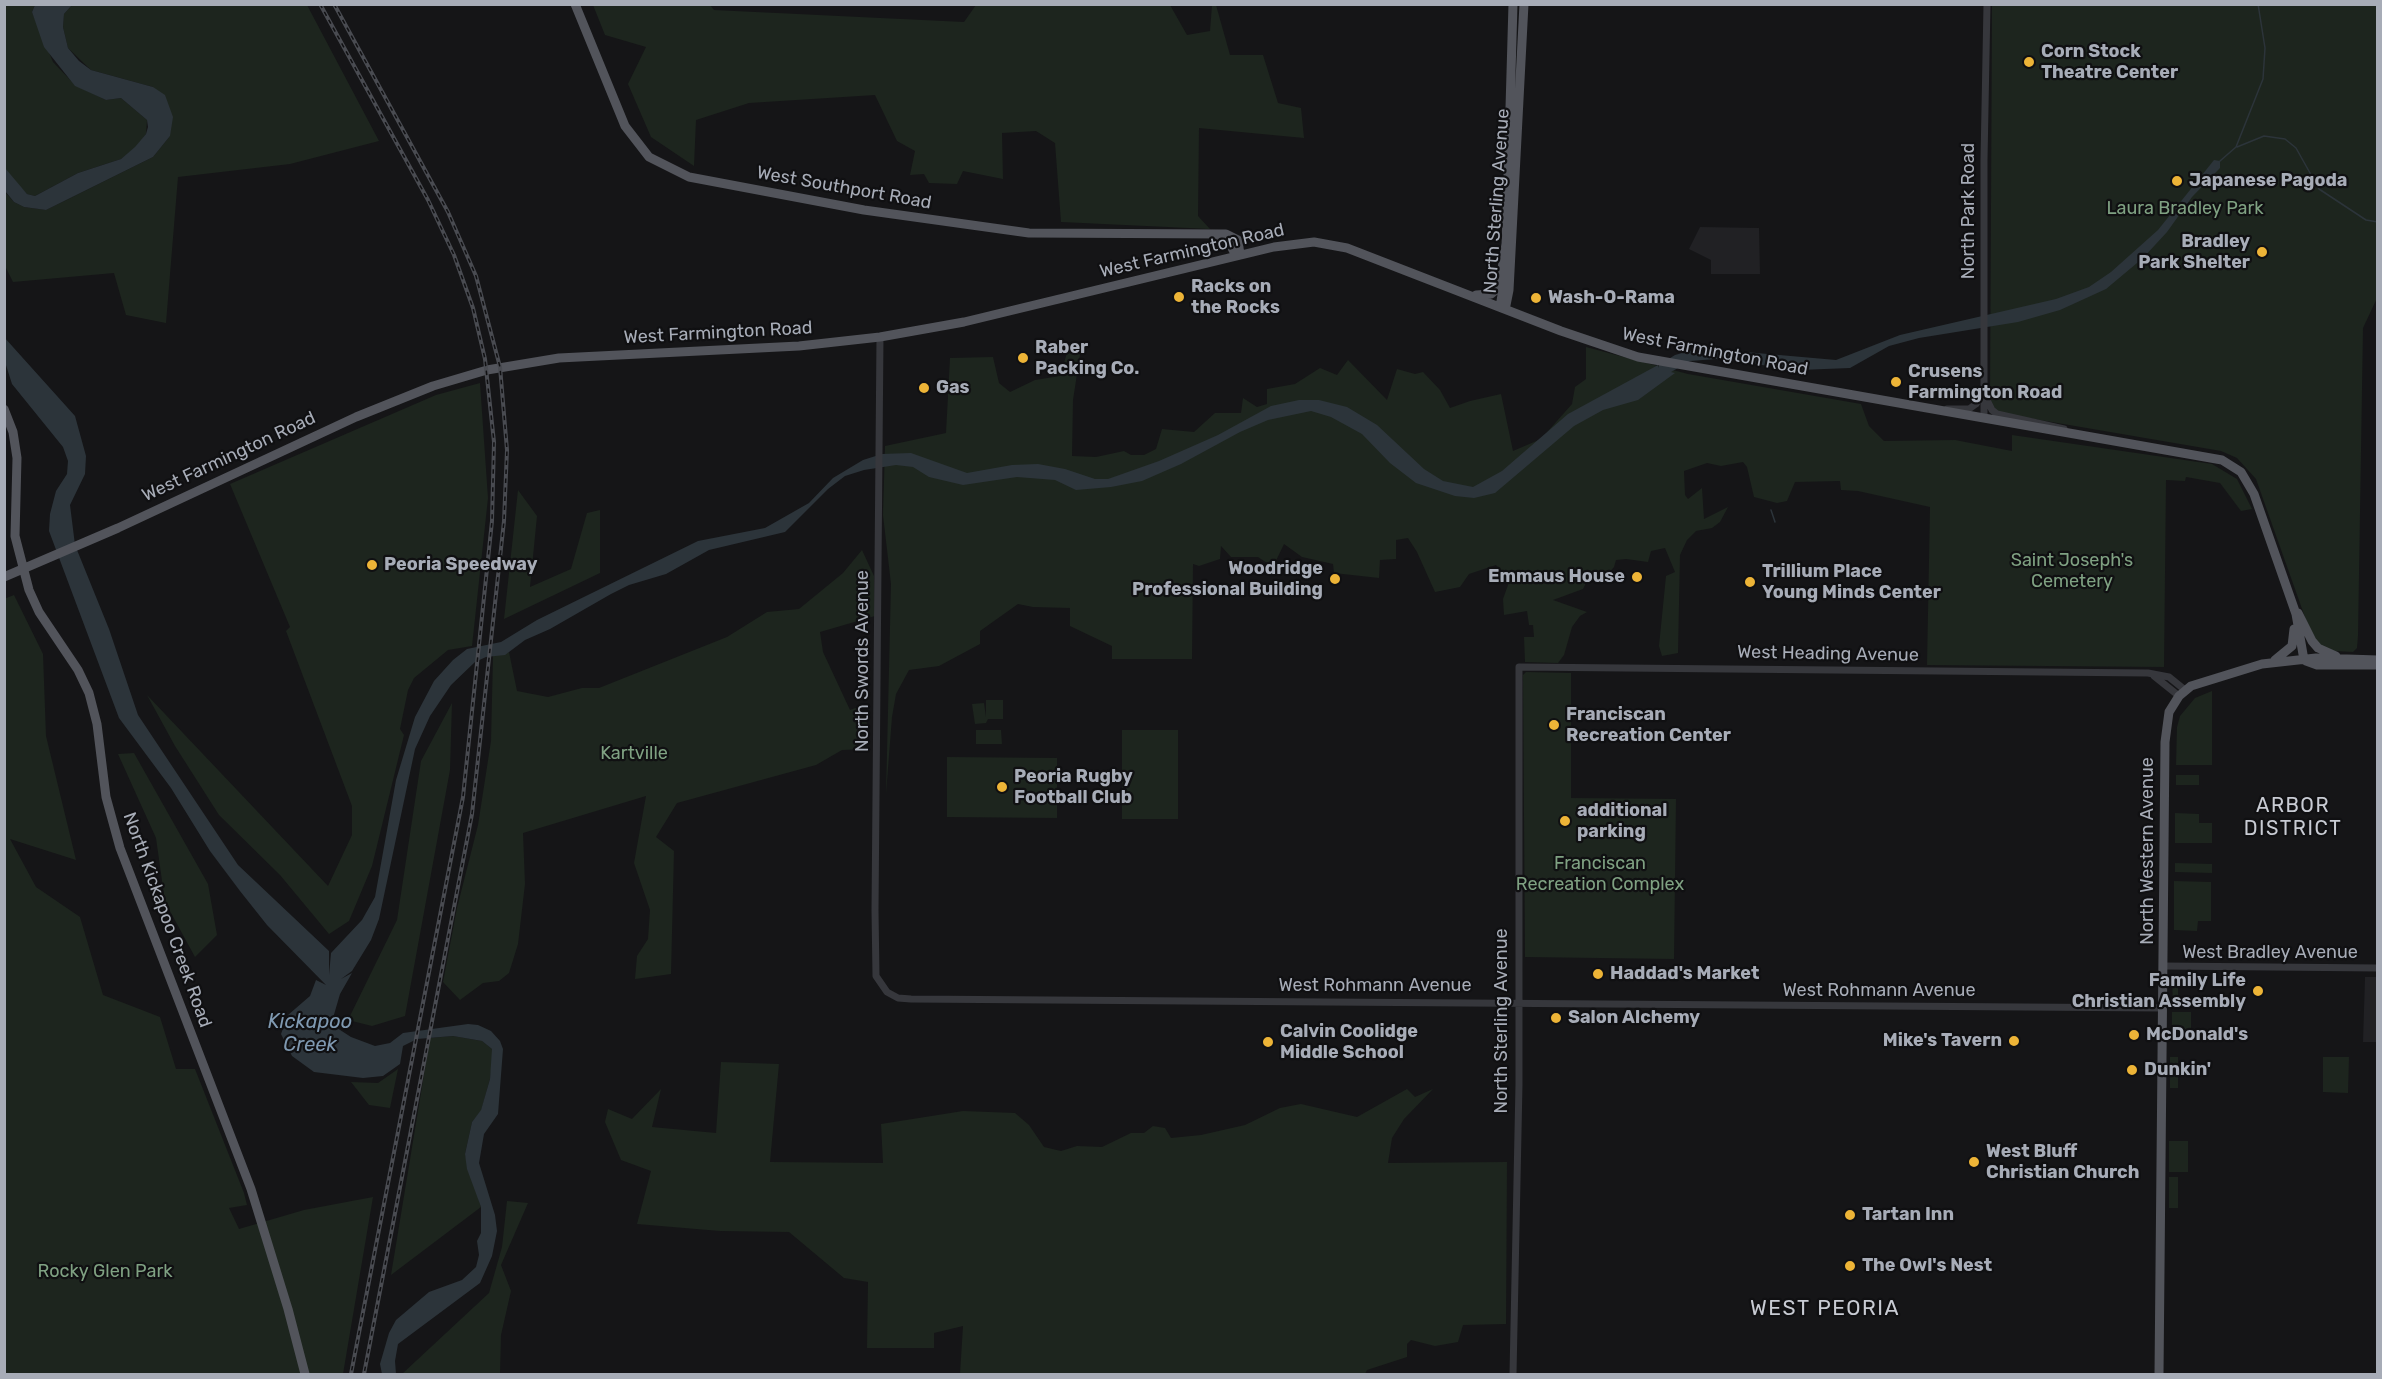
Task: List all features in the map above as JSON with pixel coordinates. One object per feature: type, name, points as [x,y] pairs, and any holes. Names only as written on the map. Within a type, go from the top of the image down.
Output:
[{"type":"main road","name":"West Southport Road","points":[[575,4],[625,126],[649,157],[689,177],[864,210],[1029,233],[1209,236],[1228,240],[1233,250],[1240,255]]},
{"type":"main road","name":"North Sterling Avenue","points":[[1513,4],[1506,244],[1500,307],[1506,305],[1509,290],[1524,4]]},
{"type":"main road","name":"West Farmington Road","points":[[4,577],[117,528],[347,421],[433,386],[487,370],[559,358],[799,346],[880,337],[964,322],[1240,255],[1293,244],[1328,244],[1616,351],[1690,366],[2214,457],[2236,468],[2254,492],[2294,609],[2304,660]]},
{"type":"main road","points":[[1458,292],[1483,296],[1495,292],[1502,281],[1506,244]]},
{"type":"main road","name":"North Kickapoo Creek Road","points":[[4,409],[16,446],[14,524],[23,569],[39,612],[78,670],[92,702],[106,796],[120,848],[251,1189],[285,1299],[305,1374]]},
{"type":"main road","points":[[2294,609],[2303,619],[2312,641],[2318,648],[2344,658]]},
{"type":"main road","points":[[2272,662],[2292,646],[2294,609]]},
{"type":"main road","points":[[2182,693],[2206,680],[2272,662],[2344,658],[2378,660]]},
{"type":"main road","points":[[2304,660],[2317,665],[2378,665]]},
{"type":"main road","name":"North Western Avenue","points":[[2159,1374],[2165,735],[2169,712],[2182,693]]},
{"type":"street","name":"North Park Road","points":[[1984,418],[1987,4]]},
{"type":"street","name":"North Swords Avenue","points":[[880,337],[875,910],[876,976],[880,984]]},
{"type":"street","points":[[1934,409],[1969,409],[1976,404],[1984,388]]},
{"type":"street","points":[[1984,388],[1987,401],[1997,414],[2049,424],[2082,435]]},
{"type":"street","name":"West Heading Avenue","points":[[1519,667],[2137,673],[2166,676],[2182,693]]},
{"type":"street","name":"North Sterling Avenue","points":[[1513,1374],[1518,1002],[1519,667]]},
{"type":"street","name":"West Bradley Avenue","points":[[2163,966],[2378,968]]},
{"type":"street","name":"West Rohmann Avenue","points":[[880,984],[886,992],[898,998],[911,999],[2163,1008]]},
{"type":"shaded area","points":[[1700,227],[1759,228],[1760,274],[1711,274],[1711,260],[1689,249]]},
{"type":"shaded area","points":[[2365,977],[2377,977],[2377,1042],[2363,1042]]},
{"type":"green space","points":[[5,5],[35,5],[32,12],[53,62],[75,85],[106,100],[121,98],[147,120],[146,134],[135,148],[121,159],[78,173],[35,196],[27,194],[9,176],[5,168]]},
{"type":"green space","points":[[72,5],[307,5],[379,141],[290,164],[178,177],[166,323],[126,315],[114,273],[13,282],[5,266],[4,191],[14,202],[24,207],[46,210],[153,157],[170,136],[153,87],[91,70],[68,48],[63,27],[64,14]]},
{"type":"green space","points":[[593,5],[710,5],[714,10],[964,22],[976,5],[1170,5],[1187,35],[1210,31],[1212,5],[1216,5],[1230,55],[1263,55],[1278,103],[1301,108],[1304,138],[1199,128],[1198,216],[1210,229],[1061,222],[1055,143],[1036,131],[1002,133],[1003,179],[963,171],[957,184],[929,183],[924,174],[910,175],[915,151],[897,141],[875,95],[749,103],[696,120],[694,166],[651,137],[628,84],[646,47],[605,35]]},
{"type":"green space","name":"Laura Bradley Park","points":[[1992,5],[2377,5],[2378,296],[2363,328],[2358,636],[2357,648],[2353,652],[2335,651],[2322,647],[2312,637],[2256,479],[2237,458],[2221,451],[1999,413],[1990,403]]},
{"type":"green space","name":"Saint Joseph's Cemetery","points":[[1082,342],[1073,400],[1072,456],[1096,457],[1124,451],[1131,455],[1144,455],[1156,449],[1162,429],[1194,432],[1215,413],[1241,413],[1243,398],[1257,407],[1267,404],[1267,389],[1295,384],[1320,368],[1337,375],[1348,360],[1387,400],[1397,369],[1415,374],[1423,372],[1440,390],[1450,408],[1501,394],[1513,451],[1541,439],[1572,404],[1575,387],[1586,379],[1586,347],[1688,374],[1861,404],[1869,426],[1884,441],[1955,440],[2012,451],[2012,435],[2212,464],[2237,479],[2252,509],[2241,511],[2220,483],[2186,477],[2185,481],[2166,480],[2164,667],[1927,665],[1930,507],[1858,491],[1841,490],[1840,481],[1795,482],[1787,501],[1777,503],[1754,497],[1747,467],[1743,462],[1721,466],[1707,463],[1684,471],[1685,495],[1688,499],[1702,488],[1704,519],[1728,507],[1720,522],[1712,528],[1696,531],[1687,540],[1680,555],[1678,653],[1662,656],[1659,646],[1666,576],[1675,572],[1665,548],[1651,551],[1648,562],[1616,560],[1614,567],[1607,575],[1598,573],[1588,579],[1583,589],[1553,600],[1587,612],[1580,616],[1572,627],[1564,655],[1558,663],[1525,662],[1524,637],[1534,637],[1533,625],[1529,625],[1527,611],[1504,615],[1503,599],[1508,585],[1504,574],[1496,565],[1469,574],[1460,587],[1435,592],[1408,538],[1396,540],[1396,559],[1380,560],[1379,578],[1334,573],[1333,564],[1302,557],[1284,544],[1273,567],[1258,557],[1231,557],[1221,546],[1220,559],[1199,566],[1193,564],[1192,659],[1112,659],[1112,646],[1070,626],[1070,608],[1033,607],[1018,604],[980,631],[980,644],[939,666],[909,670],[896,694],[886,794],[891,584],[883,515],[885,446],[946,433],[950,358],[993,357],[999,383],[1010,392],[1035,380],[1060,376],[1070,343]]},
{"type":"green space","name":"Peoria Speedway","points":[[480,383],[488,498],[472,646],[448,650],[414,678],[408,690],[400,729],[404,735],[372,866],[349,921],[329,934],[280,875],[219,815],[175,746],[147,695],[328,886],[352,835],[352,806],[286,631],[290,627],[230,484],[436,395]]},
{"type":"green space","points":[[518,490],[537,516],[530,587],[571,569],[587,513],[600,510],[600,573],[504,619]]},
{"type":"green space","name":"Kartville","points":[[862,550],[874,576],[875,616],[820,632],[823,652],[850,710],[858,707],[869,727],[866,749],[842,750],[816,765],[677,803],[656,837],[674,851],[671,974],[635,979],[637,956],[648,939],[650,910],[634,863],[646,796],[523,833],[525,884],[518,944],[509,973],[499,981],[483,983],[460,1000],[443,982],[457,908],[478,825],[491,741],[493,656],[509,652],[517,691],[548,697],[582,688],[599,688],[727,637],[767,612],[799,609],[843,573]]},
{"type":"green space","name":"Rocky Glen Park","points":[[14,595],[43,654],[46,736],[76,860],[10,839],[36,887],[80,917],[103,995],[160,1017],[176,1069],[195,1069],[244,1193],[247,1205],[229,1208],[239,1229],[304,1210],[373,1197],[343,1374],[5,1374],[4,599]]},
{"type":"green space","name":"Franciscan Recreation Complex","points":[[1526,672],[1571,673],[1571,798],[1676,799],[1674,959],[1525,957],[1523,675]]},
{"type":"green space","points":[[2212,691],[2212,765],[2176,765],[2177,727],[2180,716],[2195,698]]},
{"type":"green space","points":[[986,700],[1003,700],[1003,719],[988,719],[986,723],[975,724],[972,704],[984,703],[986,717]]},
{"type":"green space","points":[[452,703],[450,770],[405,1016],[372,1026],[348,1020],[397,920],[421,761]]},
{"type":"green space","points":[[976,730],[1001,730],[1002,744],[976,744]]},
{"type":"green space","points":[[1122,730],[1178,730],[1178,819],[1122,819]]},
{"type":"green space","points":[[134,753],[208,884],[217,935],[195,957],[165,902],[156,838],[118,754]]},
{"type":"green space","name":"Peoria Rugby Football Club","points":[[947,757],[1057,758],[1057,818],[947,817]]},
{"type":"green space","points":[[2176,775],[2199,775],[2199,785],[2176,785]]},
{"type":"green space","points":[[2175,813],[2199,814],[2199,823],[2212,823],[2212,843],[2175,843]]},
{"type":"green space","points":[[2175,863],[2212,864],[2212,873],[2175,872]]},
{"type":"green space","points":[[2174,881],[2211,882],[2211,921],[2198,921],[2197,931],[2174,930]]},
{"type":"green space","points":[[2178,975],[2178,1008],[2173,1008],[2172,976]]},
{"type":"green space","points":[[2172,1012],[2191,1012],[2191,1040],[2172,1040]]},
{"type":"green space","points":[[453,1036],[482,1041],[492,1049],[493,1055],[490,1079],[481,1111],[472,1122],[465,1154],[481,1207],[391,1275],[430,1038]]},
{"type":"green space","points":[[2170,1057],[2178,1057],[2178,1088],[2170,1088]]},
{"type":"green space","points":[[2323,1057],[2349,1057],[2348,1093],[2323,1092]]},
{"type":"green space","points":[[721,1062],[779,1064],[770,1162],[883,1163],[881,1124],[963,1111],[1015,1113],[1029,1125],[1044,1147],[1061,1151],[1077,1146],[1102,1147],[1131,1133],[1144,1133],[1153,1126],[1165,1128],[1171,1138],[1201,1135],[1245,1125],[1280,1108],[1301,1104],[1357,1117],[1407,1089],[1415,1097],[1433,1089],[1404,1119],[1392,1138],[1388,1163],[1507,1162],[1506,1324],[1463,1325],[1458,1342],[1435,1346],[1411,1340],[1407,1344],[1407,1357],[1367,1370],[1365,1374],[960,1374],[963,1326],[934,1333],[934,1348],[867,1348],[868,1282],[844,1278],[789,1232],[720,1231],[637,1224],[651,1171],[621,1160],[605,1122],[608,1109],[632,1119],[661,1089],[652,1127],[716,1133]]},
{"type":"green space","points":[[398,1069],[390,1108],[369,1105],[351,1082],[378,1083]]},
{"type":"green space","points":[[2169,1141],[2188,1141],[2188,1172],[2169,1172]]},
{"type":"green space","points":[[2169,1177],[2178,1177],[2178,1208],[2169,1208]]},
{"type":"green space","points":[[507,1201],[528,1203],[501,1265],[511,1291],[501,1335],[500,1374],[402,1374],[489,1293],[502,1247]]},
{"type":"water","points":[[35,5],[72,5],[64,14],[63,27],[68,48],[79,61],[91,70],[153,87],[165,95],[173,117],[170,136],[153,157],[46,210],[24,207],[14,202],[5,191],[5,168],[27,194],[35,196],[78,173],[121,159],[146,134],[148,127],[147,120],[121,98],[106,100],[75,86],[44,47],[32,12]]},
{"type":"water","name":"Kickapoo Creek","points":[[2214,160],[2220,161],[2220,168],[2192,197],[2167,232],[2143,258],[2106,289],[2060,310],[2018,322],[1919,338],[1889,346],[1850,368],[1800,370],[1716,359],[1690,361],[1671,372],[1675,373],[1638,400],[1603,410],[1574,426],[1495,493],[1474,498],[1455,496],[1416,483],[1390,463],[1362,434],[1331,417],[1311,411],[1268,420],[1142,481],[1111,487],[1076,490],[1055,480],[1017,477],[963,485],[929,477],[913,467],[896,465],[864,470],[845,476],[828,489],[785,532],[709,550],[666,574],[629,585],[611,594],[550,629],[525,640],[505,655],[486,657],[475,662],[451,685],[430,716],[415,749],[379,919],[371,940],[352,971],[341,979],[352,973],[340,994],[333,1018],[337,1028],[351,1037],[375,1046],[390,1043],[403,1033],[468,1024],[478,1025],[491,1031],[500,1041],[503,1049],[498,1114],[484,1134],[479,1163],[495,1215],[497,1231],[492,1256],[480,1283],[398,1344],[395,1361],[396,1374],[382,1374],[380,1364],[389,1333],[396,1320],[429,1292],[462,1280],[476,1267],[479,1255],[477,1241],[481,1233],[481,1207],[467,1169],[465,1154],[472,1122],[481,1110],[490,1079],[492,1049],[482,1041],[453,1036],[417,1039],[403,1046],[400,1064],[383,1076],[363,1078],[314,1072],[292,1056],[281,1034],[288,1015],[310,996],[316,980],[326,985],[267,925],[240,891],[210,851],[171,788],[119,718],[49,531],[50,514],[56,491],[67,474],[68,461],[63,447],[12,384],[5,362],[4,337],[75,416],[86,456],[85,474],[70,505],[75,545],[109,629],[138,715],[238,865],[329,951],[329,975],[331,953],[362,920],[375,897],[396,780],[415,717],[434,681],[453,660],[467,649],[501,642],[537,620],[698,541],[765,528],[809,503],[833,478],[863,460],[882,454],[911,453],[967,473],[1012,465],[1038,464],[1065,469],[1095,479],[1108,479],[1159,461],[1218,435],[1271,406],[1299,400],[1319,400],[1347,407],[1377,425],[1424,469],[1443,481],[1473,487],[1502,471],[1568,414],[1658,365],[1659,368],[1659,365],[1675,355],[1700,348],[1836,360],[1900,335],[2056,299],[2089,287],[2111,272],[2158,230]]},
{"type":"waterway","points":[[2220,161],[2236,147],[2263,79],[2265,48],[2258,4]]},
{"type":"waterway","points":[[2237,147],[2264,136],[2285,139],[2296,148],[2319,189],[2366,220],[2378,222]]},
{"type":"waterway","points":[[1771,510],[1775,522]]},
{"type":"railway","points":[[320,4],[428,200],[454,255],[473,308],[485,359],[494,442],[492,521],[463,797],[351,1374]]},
{"type":"railway","points":[[334,4],[448,212],[476,276],[500,367],[507,450],[504,521],[472,814],[364,1374]]},
{"type":"place","name":"Corn Stock Theatre Center","points":[[2029,62]]},
{"type":"place","name":"Japanese Pagoda","points":[[2177,181]]},
{"type":"place","name":"Bradley Park Shelter","points":[[2262,252]]},
{"type":"place","name":"Racks on the Rocks","points":[[1179,297]]},
{"type":"place","name":"Wash-O-Rama","points":[[1536,298]]},
{"type":"place","name":"Raber Packing Co.","points":[[1023,358]]},
{"type":"place","name":"Crusens Farmington Road","points":[[1896,382]]},
{"type":"place","name":"Gas","points":[[924,388]]},
{"type":"place","name":"Peoria Speedway","points":[[372,565]]},
{"type":"place","name":"Emmaus House","points":[[1637,577]]},
{"type":"place","name":"Woodridge Professional Building","points":[[1335,579]]},
{"type":"place","name":"Trillium Place Young Minds Center","points":[[1750,582]]},
{"type":"place","name":"Franciscan Recreation Center","points":[[1554,725]]},
{"type":"place","name":"Peoria Rugby Football Club","points":[[1002,787]]},
{"type":"place","name":"additional parking","points":[[1565,821]]},
{"type":"place","name":"Haddad's Market","points":[[1598,974]]},
{"type":"place","name":"Family Life Christian Assembly","points":[[2258,991]]},
{"type":"place","name":"Salon Alchemy","points":[[1556,1018]]},
{"type":"place","name":"McDonald's","points":[[2134,1035]]},
{"type":"place","name":"Mike's Tavern","points":[[2014,1041]]},
{"type":"place","name":"Calvin Coolidge Middle School","points":[[1268,1042]]},
{"type":"place","name":"Dunkin'","points":[[2132,1070]]},
{"type":"place","name":"West Bluff Christian Church","points":[[1974,1162]]},
{"type":"place","name":"Tartan Inn","points":[[1850,1215]]},
{"type":"place","name":"The Owl's Nest","points":[[1850,1266]]},
{"type":"district","name":"ARBOR DISTRICT","points":[[2293,818]]},
{"type":"district","name":"WEST PEORIA","points":[[1825,1309]]}]
